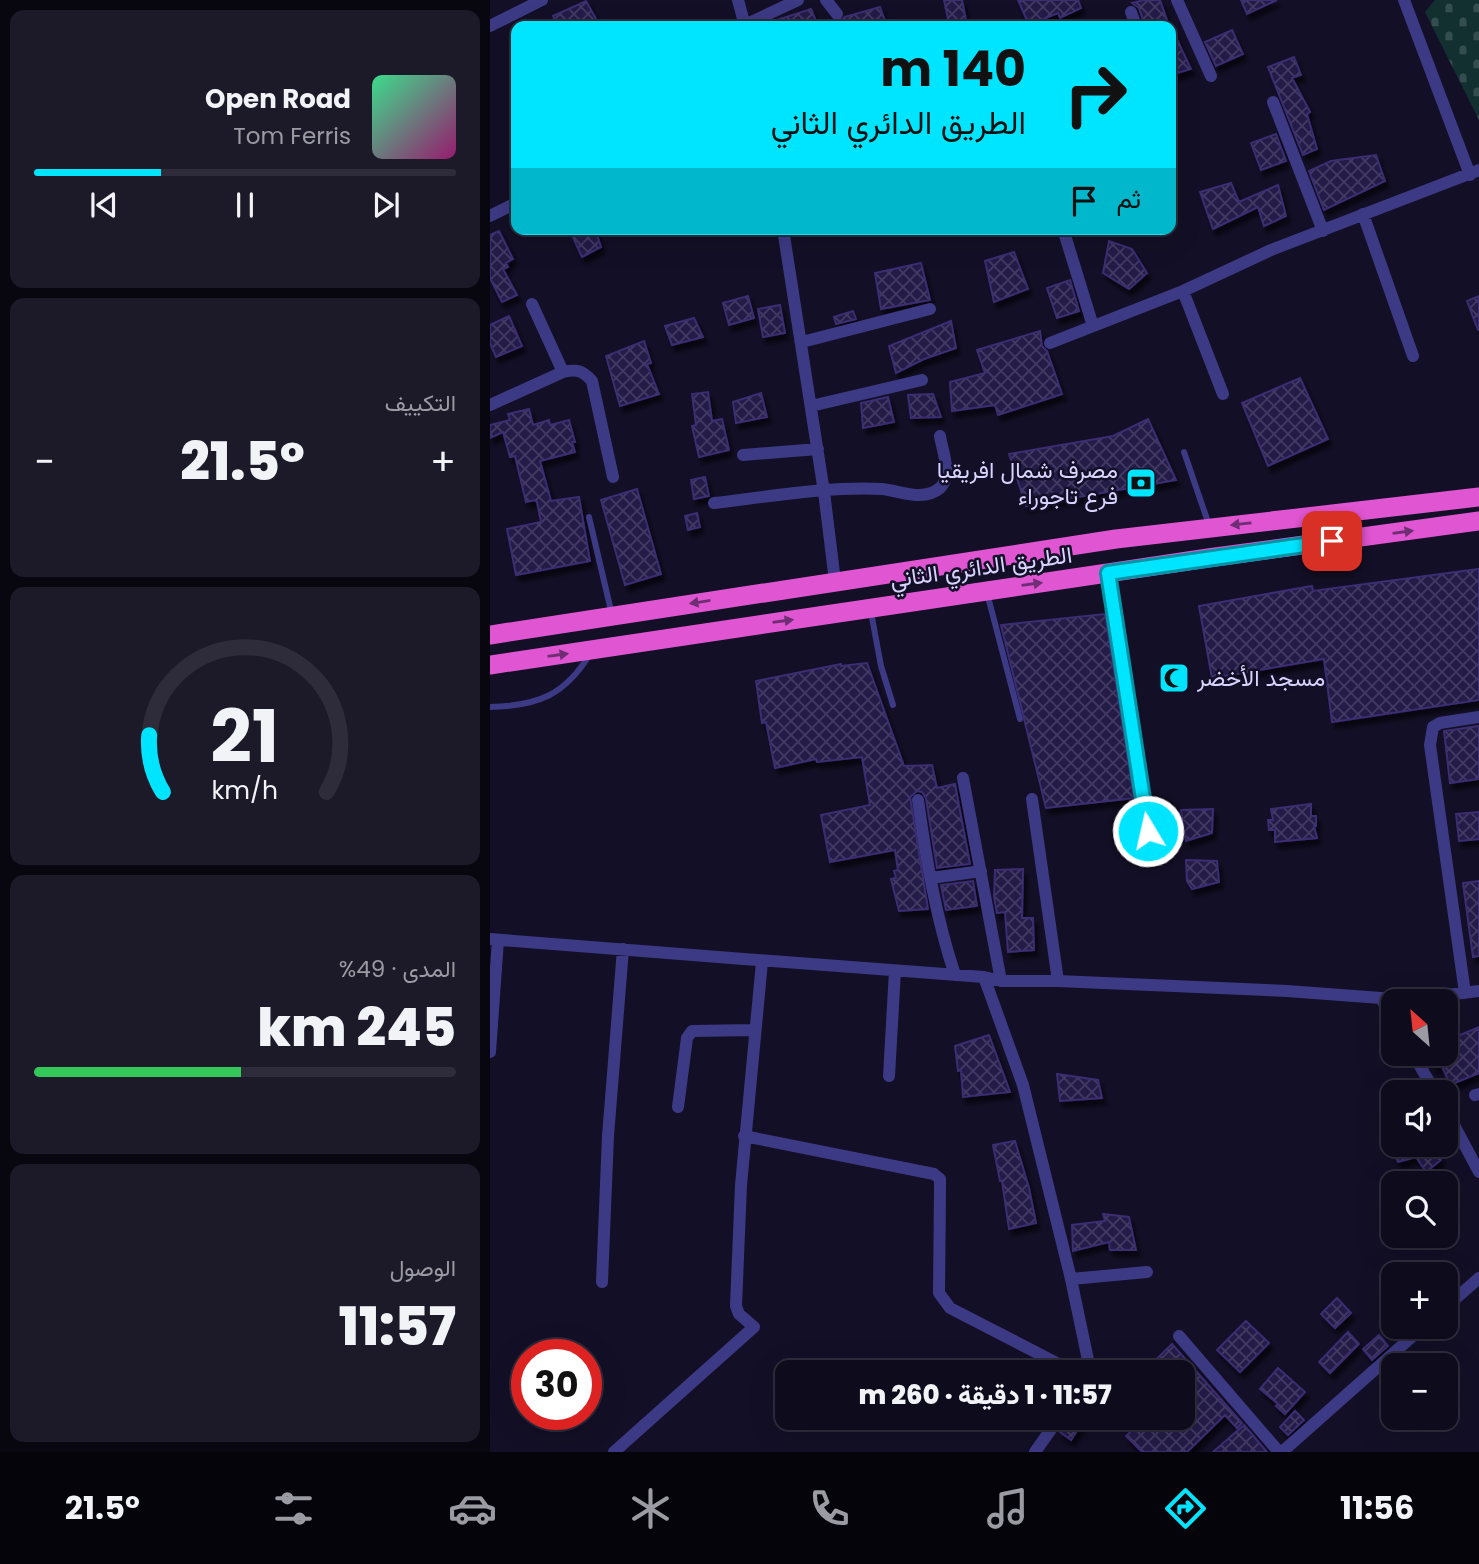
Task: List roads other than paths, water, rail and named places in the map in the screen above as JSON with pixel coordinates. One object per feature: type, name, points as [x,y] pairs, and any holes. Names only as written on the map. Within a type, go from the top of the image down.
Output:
[{"type":"highway","name":"الطريق الدائري الثاني","points":[[490,635],[835,581],[1210,527],[1479,497]]},
{"type":"highway","points":[[1281,519],[1277,533],[1283,548]]},
{"type":"highway","name":"الطريق الدائري الثاني","points":[[490,665],[1208,558],[1479,521]]},
{"type":"highway","points":[[1208,558],[1217,545],[1216,535],[1210,527]]},
{"type":"street","points":[[490,26],[542,0]]},
{"type":"street","points":[[738,0],[744,21]]},
{"type":"street","points":[[755,21],[798,0]]},
{"type":"street","points":[[826,0],[837,14]]},
{"type":"street","points":[[1177,0],[1211,76]]},
{"type":"street","points":[[1050,343],[1183,291],[1271,250],[1475,173],[1408,2]]},
{"type":"street","points":[[1130,12],[1134,21]]},
{"type":"street","points":[[1273,102],[1323,231]]},
{"type":"street","points":[[490,216],[511,205]]},
{"type":"street","points":[[1363,215],[1413,356]]},
{"type":"street","points":[[784,235],[818,449],[835,581]]},
{"type":"street","points":[[1065,235],[1093,326]]},
{"type":"street","points":[[1183,291],[1223,394]]},
{"type":"street","points":[[532,304],[563,372]]},
{"type":"street","points":[[802,342],[930,309]]},
{"type":"street","points":[[490,405],[563,372],[583,371],[592,381],[613,477]]},
{"type":"street","points":[[811,406],[922,380]]},
{"type":"street","points":[[714,503],[877,489],[911,495],[930,493],[940,488],[946,474],[940,436]]},
{"type":"street","points":[[743,455],[818,449]]},
{"type":"street","points":[[1108,573],[1152,856]]},
{"type":"street","points":[[1465,993],[1430,734],[1433,727],[1440,723],[1479,717]]},
{"type":"street","points":[[963,778],[1002,981]]},
{"type":"street","points":[[1032,799],[1058,981]]},
{"type":"street","points":[[918,800],[944,940],[955,975]]},
{"type":"street","points":[[931,878],[981,871]]},
{"type":"street","points":[[490,1052],[494,939],[762,962],[984,977],[1002,981],[1287,991],[1381,998]]},
{"type":"street","points":[[602,1282],[608,1136],[623,948]]},
{"type":"street","points":[[614,1452],[754,1327],[739,1314],[736,1306],[744,1136],[762,962]]},
{"type":"street","points":[[889,1076],[895,971]]},
{"type":"street","points":[[984,977],[1023,1084],[1088,1360]]},
{"type":"street","points":[[1458,994],[1479,991]]},
{"type":"street","points":[[678,1107],[687,1038],[692,1031],[755,1030]]},
{"type":"street","points":[[1458,1133],[1479,1172]]},
{"type":"street","points":[[744,1136],[934,1174],[940,1179],[939,1293],[943,1301],[950,1308],[1051,1360]]},
{"type":"street","points":[[1071,1279],[1147,1272]]},
{"type":"street","points":[[1458,1296],[1479,1278]]},
{"type":"street","points":[[1179,1336],[1280,1452],[1409,1339]]},
{"type":"street","points":[[1035,1452],[1051,1430]]},
{"type":"lane","points":[[1184,452],[1210,527]]},
{"type":"lane","points":[[589,517],[612,617]]},
{"type":"lane","points":[[986,591],[1020,719]]},
{"type":"lane","points":[[870,608],[881,666],[894,705]]},
{"type":"lane","points":[[490,707],[508,707],[548,698],[579,672],[592,650]]},
{"type":"place","name":"مصرف شمال افريقيا فرع تاجوراء","points":[[1141,483]]},
{"type":"place","name":"مسجد الأخضر","points":[[1174,678]]}]
